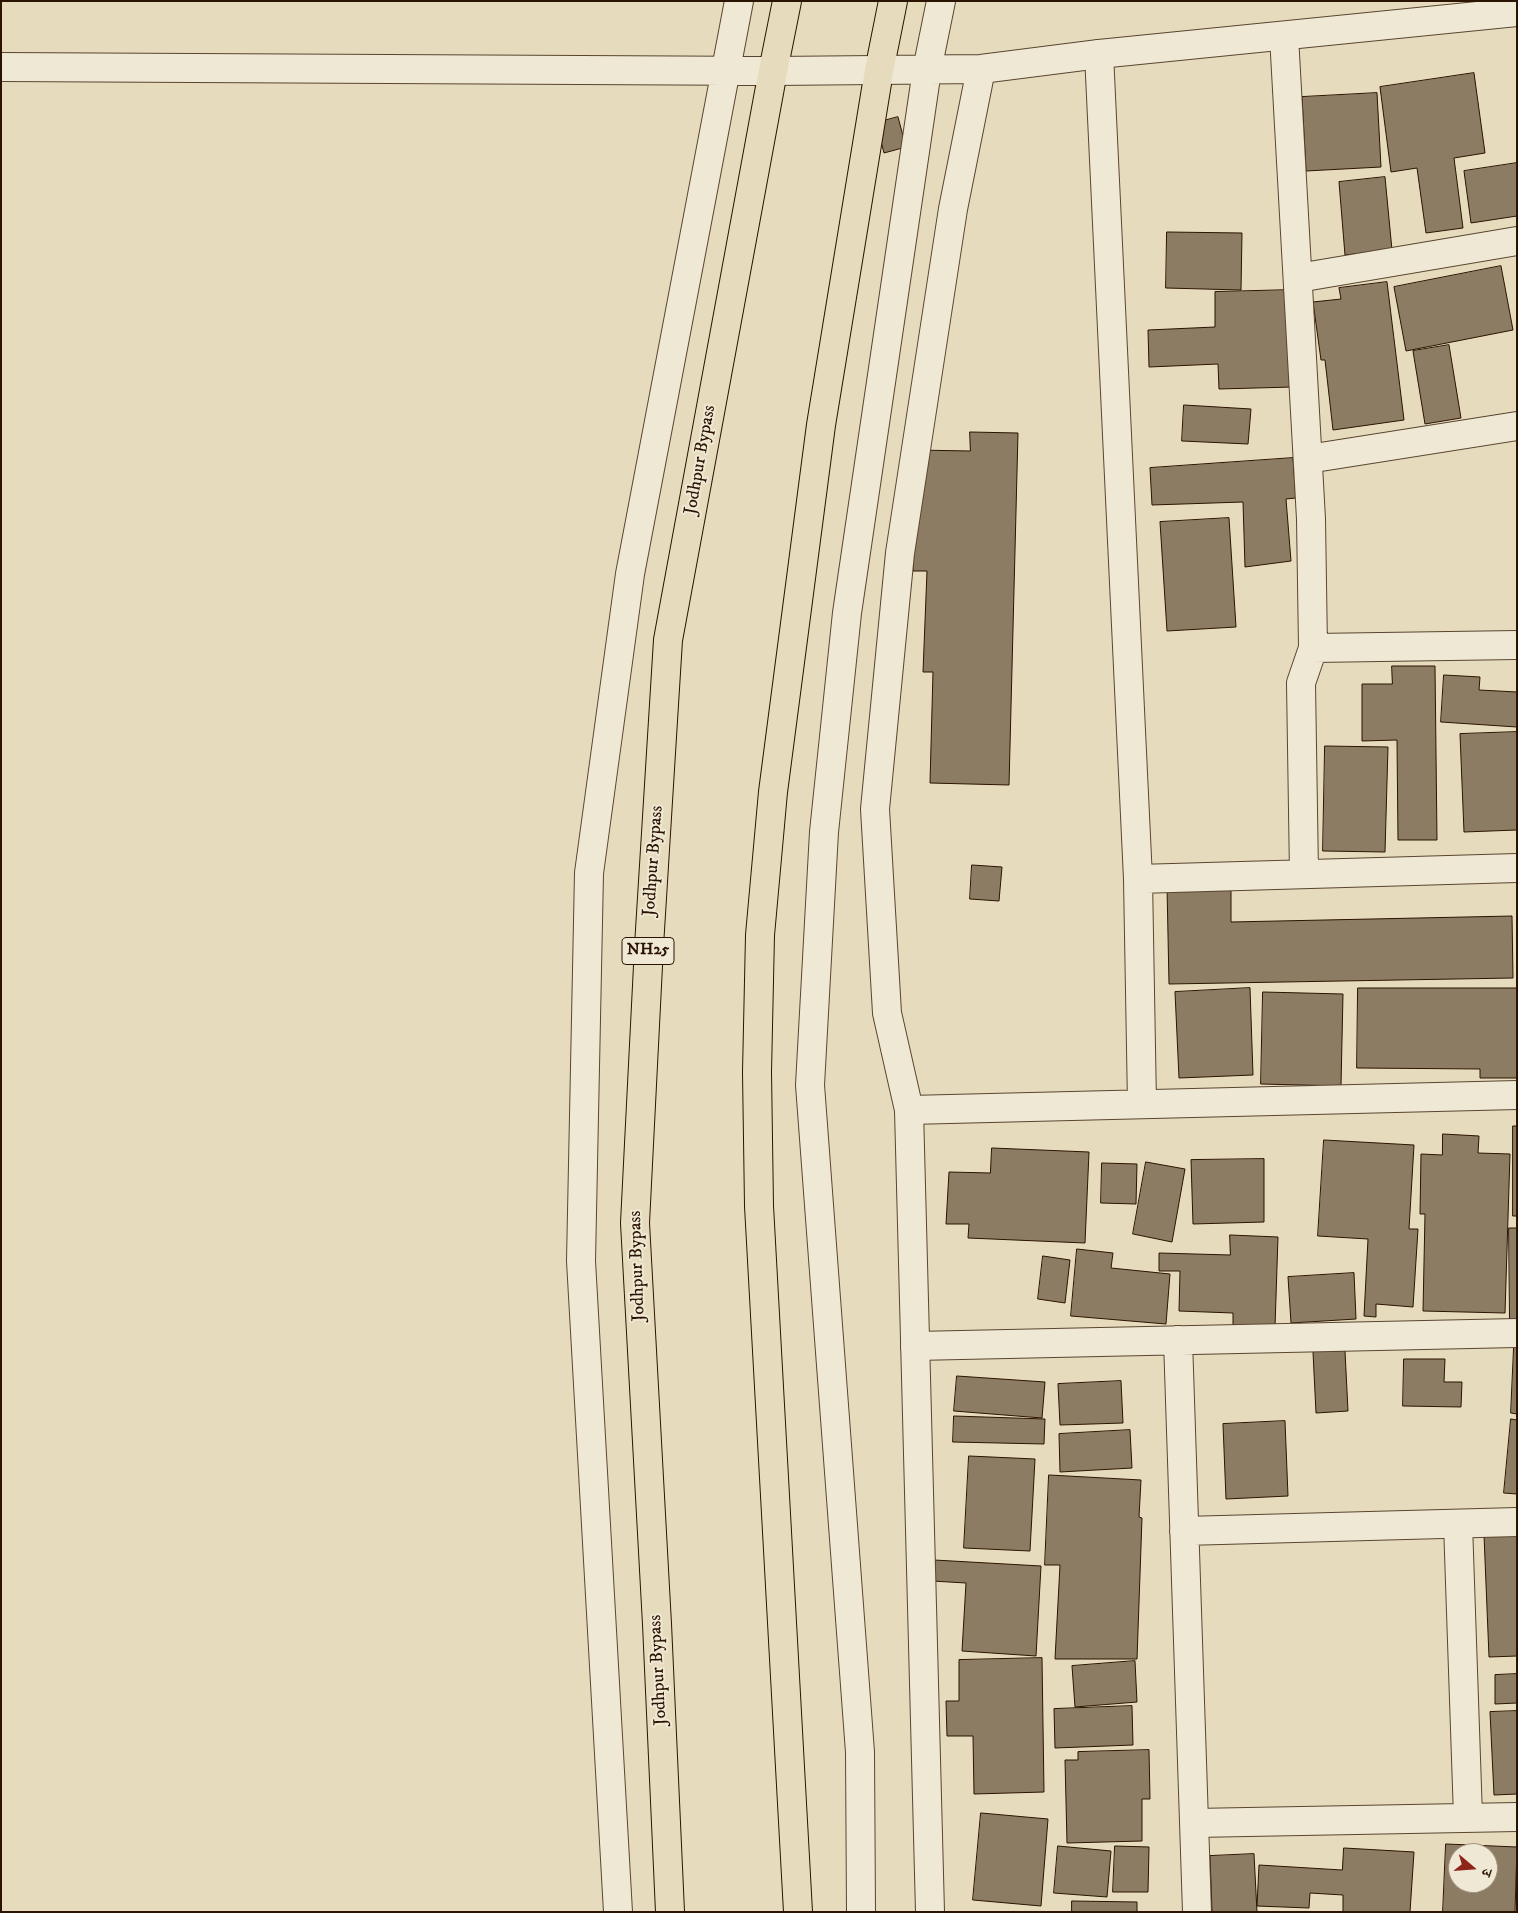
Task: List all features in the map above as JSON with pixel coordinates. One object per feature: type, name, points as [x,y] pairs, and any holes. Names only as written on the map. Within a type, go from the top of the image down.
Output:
[{"type":"highway","name":"Jodhpur Bypass","points":[[670,1912],[657,1624],[635,1223],[648,946],[668,640],[787,1]]},
{"type":"highway","points":[[798,1912],[759,1206],[757,1072],[760,935],[773,792],[821,425],[893,1]]},
{"type":"street","points":[[618,1912],[581,1261],[589,873],[630,574],[740,1]]},
{"type":"street","points":[[862,1912],[860,1752],[810,1085],[824,832],[847,613],[927,70],[940,1]]},
{"type":"street","points":[[1,67],[726,71],[981,69],[1098,54],[1517,12]]},
{"type":"street","points":[[1284,36],[1312,519],[1313,648],[1301,683],[1304,874]]},
{"type":"street","points":[[1098,54],[1138,879],[1142,1104]]},
{"type":"street","points":[[930,1912],[909,1110],[887,1013],[875,809],[900,553],[953,209],[981,69]]},
{"type":"street","points":[[1298,278],[1517,242]]},
{"type":"street","points":[[1308,459],[1517,426]]},
{"type":"street","points":[[1313,648],[1517,645]]},
{"type":"street","points":[[1138,879],[1517,868]]},
{"type":"street","points":[[909,1110],[1517,1095]]},
{"type":"street","points":[[915,1346],[1517,1333]]},
{"type":"street","points":[[1178,1340],[1197,1912]]},
{"type":"street","points":[[1184,1531],[1517,1522]]},
{"type":"street","points":[[1458,1524],[1468,1818]]},
{"type":"street","points":[[1194,1823],[1517,1816]]},
{"type":"building","points":[[1474,73],[1485,153],[1454,158],[1463,228],[1426,233],[1417,168],[1391,172],[1380,87]]},
{"type":"building","points":[[1377,93],[1381,167],[1306,171],[1302,97]]},
{"type":"building","points":[[898,117],[906,147],[884,153],[876,123]]},
{"type":"building","points":[[1517,163],[1517,216],[1471,223],[1464,171]]},
{"type":"building","points":[[1385,177],[1392,250],[1345,255],[1339,182]]},
{"type":"building","points":[[1167,232],[1242,233],[1241,290],[1166,288]]},
{"type":"building","points":[[1501,266],[1513,330],[1406,351],[1394,287]]},
{"type":"building","points":[[1387,282],[1404,420],[1333,430],[1325,360],[1321,360],[1313,302],[1341,299],[1339,288]]},
{"type":"building","points":[[1291,290],[1293,387],[1219,389],[1218,364],[1149,367],[1148,330],[1215,327],[1215,292]]},
{"type":"building","points":[[1449,345],[1461,418],[1425,424],[1413,351]]},
{"type":"building","points":[[1184,405],[1251,409],[1248,444],[1182,441]]},
{"type":"building","points":[[970,432],[1018,433],[1009,785],[930,783],[933,672],[923,672],[927,571],[913,571],[916,450],[970,451]]},
{"type":"building","points":[[1293,458],[1296,498],[1286,499],[1291,561],[1245,567],[1243,502],[1152,505],[1150,468]]},
{"type":"building","points":[[1229,518],[1236,627],[1167,631],[1160,522]]},
{"type":"building","points":[[1392,666],[1435,666],[1437,840],[1398,840],[1397,740],[1362,741],[1362,684],[1392,684]]},
{"type":"building","points":[[1444,675],[1480,677],[1479,690],[1517,692],[1517,727],[1441,722]]},
{"type":"building","points":[[1517,732],[1517,830],[1464,832],[1460,734]]},
{"type":"building","points":[[1325,746],[1388,747],[1385,852],[1323,851]]},
{"type":"building","points":[[972,865],[1002,867],[999,901],[970,899]]},
{"type":"building","points":[[1231,885],[1231,922],[1512,916],[1513,978],[1169,984],[1167,886]]},
{"type":"building","points":[[1250,988],[1253,1075],[1179,1078],[1175,992]]},
{"type":"building","points":[[1358,988],[1517,988],[1517,1078],[1480,1078],[1480,1069],[1357,1068]]},
{"type":"building","points":[[1263,992],[1343,994],[1341,1086],[1261,1084]]},
{"type":"building","points":[[1513,1126],[1517,1126],[1517,1216],[1513,1216]]},
{"type":"building","points":[[1443,1134],[1479,1136],[1478,1153],[1510,1154],[1505,1313],[1423,1311],[1425,1214],[1420,1214],[1421,1154],[1442,1155]]},
{"type":"building","points":[[1324,1140],[1414,1145],[1409,1229],[1418,1229],[1413,1307],[1376,1304],[1376,1317],[1364,1316],[1368,1239],[1318,1236]]},
{"type":"building","points":[[992,1148],[1089,1152],[1085,1243],[968,1238],[969,1224],[946,1224],[949,1172],[990,1173]]},
{"type":"building","points":[[1264,1159],[1264,1222],[1193,1224],[1191,1160]]},
{"type":"building","points":[[1146,1162],[1185,1169],[1172,1242],[1133,1234]]},
{"type":"building","points":[[1102,1163],[1137,1164],[1136,1204],[1101,1203]]},
{"type":"building","points":[[1509,1228],[1517,1228],[1517,1326],[1510,1326]]},
{"type":"building","points":[[1230,1235],[1278,1237],[1275,1327],[1233,1325],[1233,1313],[1179,1311],[1180,1271],[1159,1271],[1159,1253],[1230,1255]]},
{"type":"building","points":[[1077,1249],[1113,1253],[1111,1268],[1170,1274],[1166,1324],[1071,1316]]},
{"type":"building","points":[[1043,1256],[1070,1260],[1065,1303],[1038,1299]]},
{"type":"building","points":[[1354,1273],[1356,1319],[1291,1323],[1288,1277]]},
{"type":"building","points":[[1514,1347],[1517,1347],[1517,1414],[1511,1413]]},
{"type":"building","points":[[1345,1351],[1348,1411],[1316,1413],[1313,1352]]},
{"type":"building","points":[[1404,1359],[1445,1359],[1444,1382],[1462,1382],[1461,1407],[1403,1406]]},
{"type":"building","points":[[957,1376],[1045,1382],[1042,1418],[954,1411]]},
{"type":"building","points":[[1121,1381],[1123,1423],[1060,1425],[1058,1384]]},
{"type":"building","points":[[954,1416],[1045,1419],[1044,1444],[953,1442]]},
{"type":"building","points":[[1511,1419],[1517,1420],[1517,1494],[1504,1493]]},
{"type":"building","points":[[1285,1421],[1288,1496],[1226,1499],[1223,1424]]},
{"type":"building","points":[[1130,1430],[1132,1468],[1060,1472],[1059,1434]]},
{"type":"building","points":[[969,1456],[1035,1459],[1030,1551],[964,1548]]},
{"type":"building","points":[[1049,1475],[1141,1480],[1139,1517],[1142,1518],[1137,1659],[1055,1659],[1060,1565],[1045,1565]]},
{"type":"building","points":[[1517,1534],[1517,1656],[1489,1657],[1484,1535]]},
{"type":"building","points":[[934,1560],[1041,1566],[1036,1656],[962,1651],[966,1583],[932,1581]]},
{"type":"building","points":[[1042,1658],[1044,1792],[974,1794],[973,1736],[947,1736],[946,1701],[959,1701],[959,1660]]},
{"type":"building","points":[[1135,1661],[1137,1702],[1075,1707],[1072,1666]]},
{"type":"building","points":[[1517,1674],[1517,1703],[1495,1704],[1495,1675]]},
{"type":"building","points":[[1132,1706],[1133,1745],[1055,1748],[1054,1709]]},
{"type":"building","points":[[1517,1711],[1517,1794],[1494,1795],[1490,1712]]},
{"type":"building","points":[[1149,1750],[1150,1799],[1142,1799],[1142,1841],[1067,1843],[1065,1760],[1078,1760],[1078,1752]]},
{"type":"building","points":[[981,1813],[1048,1819],[1041,1906],[973,1900]]},
{"type":"building","points":[[1446,1844],[1448,1844],[1448,1893],[1498,1893],[1498,1846],[1517,1847],[1515,1912],[1443,1912]]},
{"type":"building","points":[[1058,1846],[1111,1851],[1107,1897],[1054,1893]]},
{"type":"building","points":[[1115,1846],[1149,1847],[1148,1892],[1113,1892]]},
{"type":"building","points":[[1344,1848],[1414,1852],[1410,1912],[1343,1912],[1343,1895],[1310,1893],[1309,1908],[1257,1906],[1259,1865],[1342,1870]]},
{"type":"building","points":[[1254,1854],[1257,1912],[1212,1912],[1210,1856]]},
{"type":"building","points":[[1072,1901],[1137,1902],[1137,1912],[1072,1912]]}]
